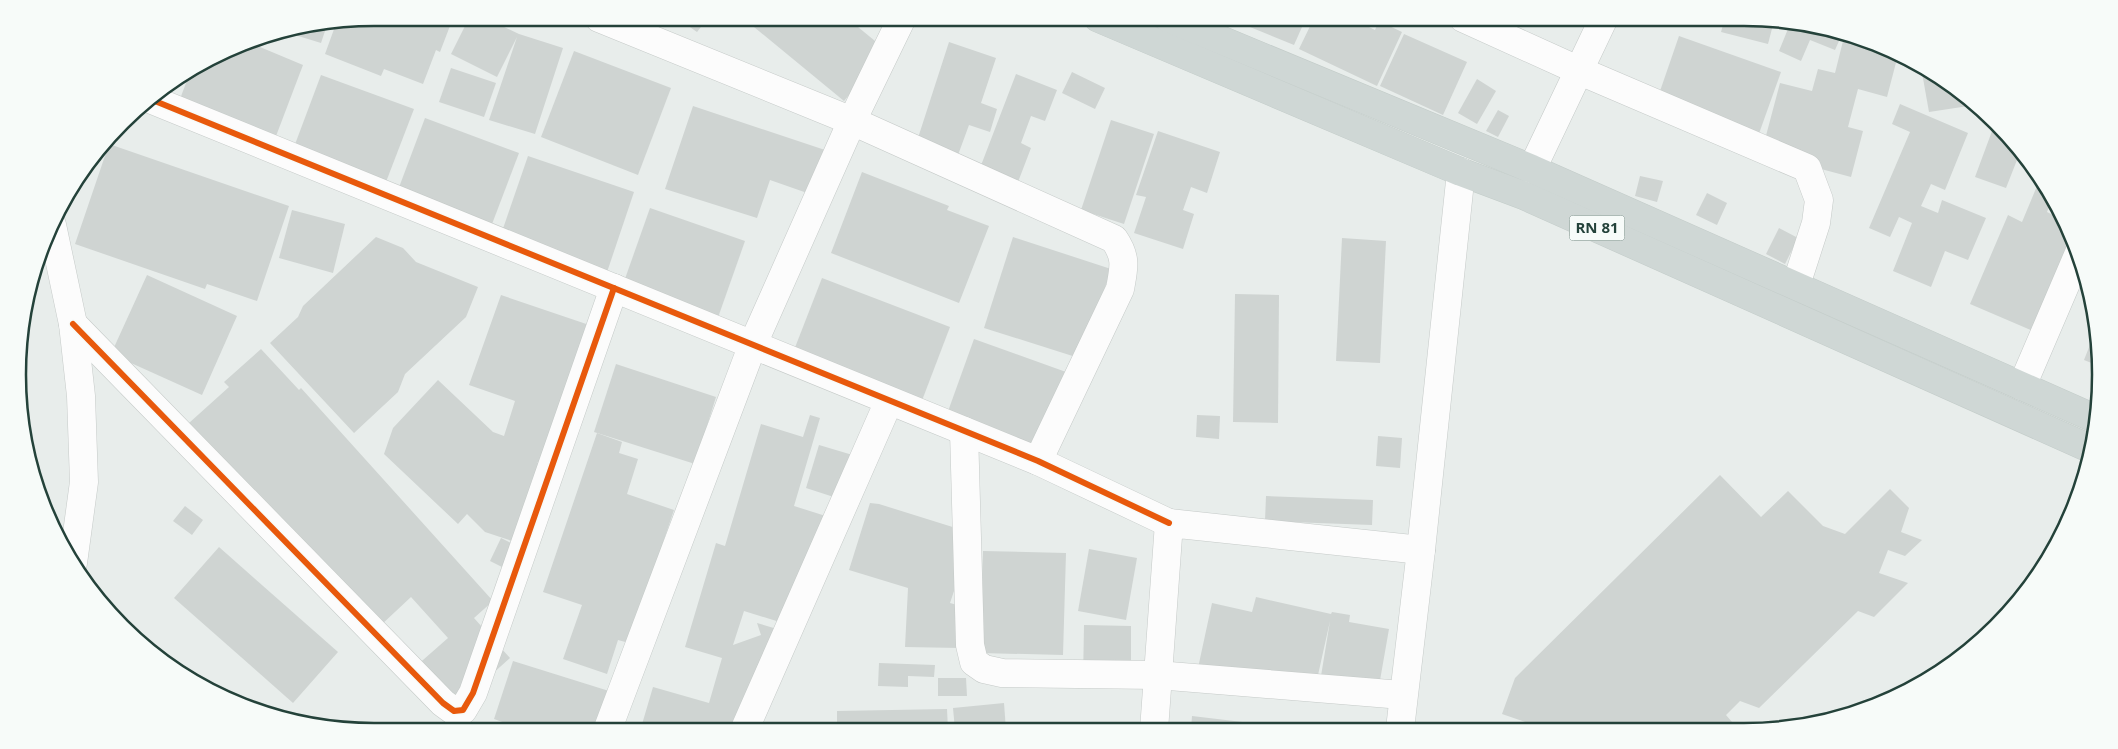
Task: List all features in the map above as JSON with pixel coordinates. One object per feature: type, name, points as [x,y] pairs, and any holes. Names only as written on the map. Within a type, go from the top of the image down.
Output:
[{"type":"main road","name":"RN 81","points":[[1117,26],[1460,172],[1525,196],[2084,446]]},
{"type":"main road","points":[[1187,26],[1532,169],[2089,416]]},
{"type":"street","points":[[619,26],[852,120],[1114,239],[1122,251],[1124,264],[1120,289],[1038,461]]},
{"type":"street","points":[[610,723],[753,344],[852,120],[898,26]]},
{"type":"street","points":[[1480,26],[1580,72],[1807,168],[1819,200],[1816,223],[1796,285]]},
{"type":"street","points":[[1532,169],[1600,26]]},
{"type":"street","points":[[157,102],[1038,461],[1169,523],[1421,550]]},
{"type":"street","points":[[1400,723],[1402,695],[1421,550],[1460,172]]},
{"type":"street","points":[[55,237],[73,324],[81,396],[84,482],[75,551]]},
{"type":"street","points":[[2022,386],[2074,265]]},
{"type":"street","points":[[73,324],[443,703],[454,711],[463,710],[473,693],[614,288]]},
{"type":"street","points":[[748,723],[889,401]]},
{"type":"street","points":[[964,431],[970,645],[974,662],[984,669],[1002,673],[1157,675],[1402,695]]},
{"type":"street","points":[[1154,723],[1169,523]]},
{"type":"building","points":[[374,26],[450,26],[440,52],[436,50],[423,84],[384,69],[381,76],[325,54],[334,29]]},
{"type":"building","points":[[465,26],[502,26],[519,34],[563,48],[535,134],[489,120],[517,37],[497,77],[451,54]]},
{"type":"building","points":[[688,26],[702,26],[697,32]]},
{"type":"building","points":[[753,26],[857,26],[886,50],[844,101]]},
{"type":"building","points":[[1248,26],[1302,26],[1294,45]]},
{"type":"building","points":[[1310,26],[1367,26],[1375,30],[1377,26],[1389,26],[1402,32],[1377,86],[1299,49]]},
{"type":"building","points":[[1723,26],[1772,28],[1768,44],[1721,32]]},
{"type":"building","points":[[1788,29],[1840,40],[1835,50],[1810,40],[1801,61],[1779,51]]},
{"type":"building","points":[[325,30],[321,43],[296,35]]},
{"type":"building","points":[[1404,34],[1467,62],[1443,115],[1380,86]]},
{"type":"building","points":[[1679,36],[1781,72],[1756,142],[1659,94]]},
{"type":"building","points":[[1843,41],[1896,61],[1887,97],[1858,89],[1848,127],[1863,131],[1851,177],[1791,161],[1763,147],[1780,83],[1812,91],[1818,69],[1835,73]]},
{"type":"building","points":[[949,42],[996,58],[981,103],[997,109],[990,132],[969,125],[958,155],[917,141]]},
{"type":"building","points":[[259,47],[303,65],[273,144],[177,107],[187,81],[220,62]]},
{"type":"building","points":[[574,51],[671,88],[638,175],[541,137]]},
{"type":"building","points":[[451,68],[496,83],[484,117],[439,102]]},
{"type":"building","points":[[1072,72],[1105,88],[1095,109],[1062,93]]},
{"type":"building","points":[[1016,74],[1057,90],[1045,121],[1031,116],[1021,143],[1031,148],[1018,182],[980,168]]},
{"type":"building","points":[[321,75],[414,109],[381,195],[291,155]]},
{"type":"building","points":[[1923,76],[1966,106],[1929,112]]},
{"type":"building","points":[[1477,79],[1496,91],[1477,124],[1458,113]]},
{"type":"building","points":[[1900,104],[1968,133],[1945,190],[1931,184],[1921,206],[1938,213],[1942,200],[1986,218],[1968,260],[1945,251],[1931,287],[1893,271],[1912,223],[1899,217],[1890,237],[1869,228],[1910,132],[1892,124]]},
{"type":"building","points":[[693,106],[825,150],[810,194],[770,180],[757,218],[665,189]]},
{"type":"building","points":[[1498,110],[1509,116],[1498,137],[1486,131]]},
{"type":"building","points":[[425,118],[519,153],[489,232],[392,206]]},
{"type":"building","points":[[1111,120],[1154,134],[1124,224],[1081,210]]},
{"type":"building","points":[[1158,131],[1220,152],[1207,193],[1191,187],[1183,210],[1194,214],[1183,249],[1134,233],[1146,197],[1136,195]]},
{"type":"building","points":[[1992,131],[2019,161],[2017,160],[2006,188],[1975,177]]},
{"type":"building","points":[[113,145],[289,206],[257,301],[207,284],[205,289],[75,244],[106,153]]},
{"type":"building","points":[[528,156],[634,192],[601,290],[497,246]]},
{"type":"building","points":[[862,172],[949,206],[947,210],[989,226],[959,303],[831,253]]},
{"type":"building","points":[[1640,176],[1663,181],[1657,202],[1635,196]]},
{"type":"building","points":[[2037,187],[2049,207],[2047,212],[2053,215],[2056,220],[2068,250],[2033,331],[1970,304],[2008,215],[2022,222]]},
{"type":"building","points":[[1707,193],[1727,203],[1717,225],[1696,215]]},
{"type":"building","points":[[650,208],[745,241],[715,326],[620,293]]},
{"type":"building","points":[[292,210],[345,224],[333,273],[279,258]]},
{"type":"building","points":[[1779,228],[1798,238],[1785,264],[1766,254]]},
{"type":"building","points":[[376,237],[403,248],[416,262],[478,287],[466,317],[405,374],[398,392],[354,433],[270,343],[298,317],[303,306]]},
{"type":"building","points":[[1013,237],[1111,269],[1082,359],[984,328]]},
{"type":"building","points":[[1342,238],[1386,241],[1380,363],[1336,361]]},
{"type":"building","points":[[147,275],[237,316],[202,395],[111,354]]},
{"type":"building","points":[[822,278],[950,327],[918,411],[789,363]]},
{"type":"building","points":[[1235,294],[1279,295],[1278,423],[1233,422]]},
{"type":"building","points":[[501,295],[604,330],[557,469],[537,462],[549,474],[524,545],[485,532],[467,514],[458,524],[384,454],[393,428],[438,380],[493,432],[504,436],[515,401],[469,385]]},
{"type":"building","points":[[974,339],[1066,372],[1035,460],[942,428]]},
{"type":"building","points":[[2090,344],[2092,363],[2084,360]]},
{"type":"building","points":[[261,349],[299,390],[301,388],[493,601],[474,618],[510,658],[453,709],[415,667],[448,638],[411,597],[380,626],[265,506],[189,423],[229,387],[224,382]]},
{"type":"building","points":[[616,364],[716,397],[695,464],[594,432]]},
{"type":"building","points":[[810,415],[820,418],[794,506],[832,518],[799,628],[744,611],[733,645],[761,635],[757,623],[787,632],[753,723],[642,723],[653,687],[709,703],[722,658],[685,647],[716,543],[725,546],[761,424],[803,437]]},
{"type":"building","points":[[1197,415],[1220,416],[1219,439],[1196,437]]},
{"type":"building","points":[[597,433],[622,442],[619,453],[638,459],[627,494],[674,510],[629,643],[618,640],[607,674],[563,659],[582,605],[543,592]]},
{"type":"building","points":[[1378,436],[1402,438],[1400,468],[1376,466]]},
{"type":"building","points":[[819,445],[856,456],[843,500],[806,488]]},
{"type":"building","points":[[1720,475],[1761,517],[1788,491],[1823,526],[1845,534],[1890,489],[1909,508],[1901,532],[1922,540],[1905,556],[1888,550],[1879,573],[1908,583],[1874,617],[1858,611],[1759,708],[1740,701],[1726,715],[1733,723],[1528,723],[1502,714],[1515,678]]},
{"type":"building","points":[[1266,496],[1373,500],[1372,525],[1265,521]]},
{"type":"building","points":[[870,503],[879,504],[959,529],[955,588],[950,603],[961,606],[960,648],[905,647],[908,588],[849,570]]},
{"type":"building","points":[[185,506],[203,520],[192,535],[173,521]]},
{"type":"building","points":[[501,538],[519,547],[508,570],[490,561]]},
{"type":"building","points":[[219,547],[338,652],[293,703],[174,598]]},
{"type":"building","points":[[1089,549],[1137,558],[1126,620],[1078,611]]},
{"type":"building","points":[[983,551],[1066,553],[1063,655],[980,653]]},
{"type":"building","points":[[1256,597],[1331,614],[1332,612],[1350,615],[1349,622],[1389,629],[1379,686],[1321,676],[1330,621],[1314,693],[1198,668],[1212,603],[1252,612]]},
{"type":"building","points":[[1084,625],[1131,626],[1131,682],[1083,681]]},
{"type":"building","points":[[513,661],[609,691],[599,723],[505,723],[494,719]]},
{"type":"building","points":[[879,663],[935,665],[934,677],[908,676],[908,687],[878,686]]},
{"type":"building","points":[[938,678],[966,678],[967,696],[938,696]]},
{"type":"building","points":[[1004,703],[1005,723],[954,723],[953,708]]},
{"type":"building","points":[[947,709],[948,723],[837,723],[837,711]]},
{"type":"building","points":[[1192,716],[1252,723],[1192,723]]},
{"type":"building","points":[[1021,722],[1131,723],[1021,723]]},
{"type":"cycle path","points":[[157,102],[1038,461],[1169,523]]},
{"type":"cycle path","points":[[73,324],[443,703],[454,711],[463,710],[473,693],[614,288]]}]
